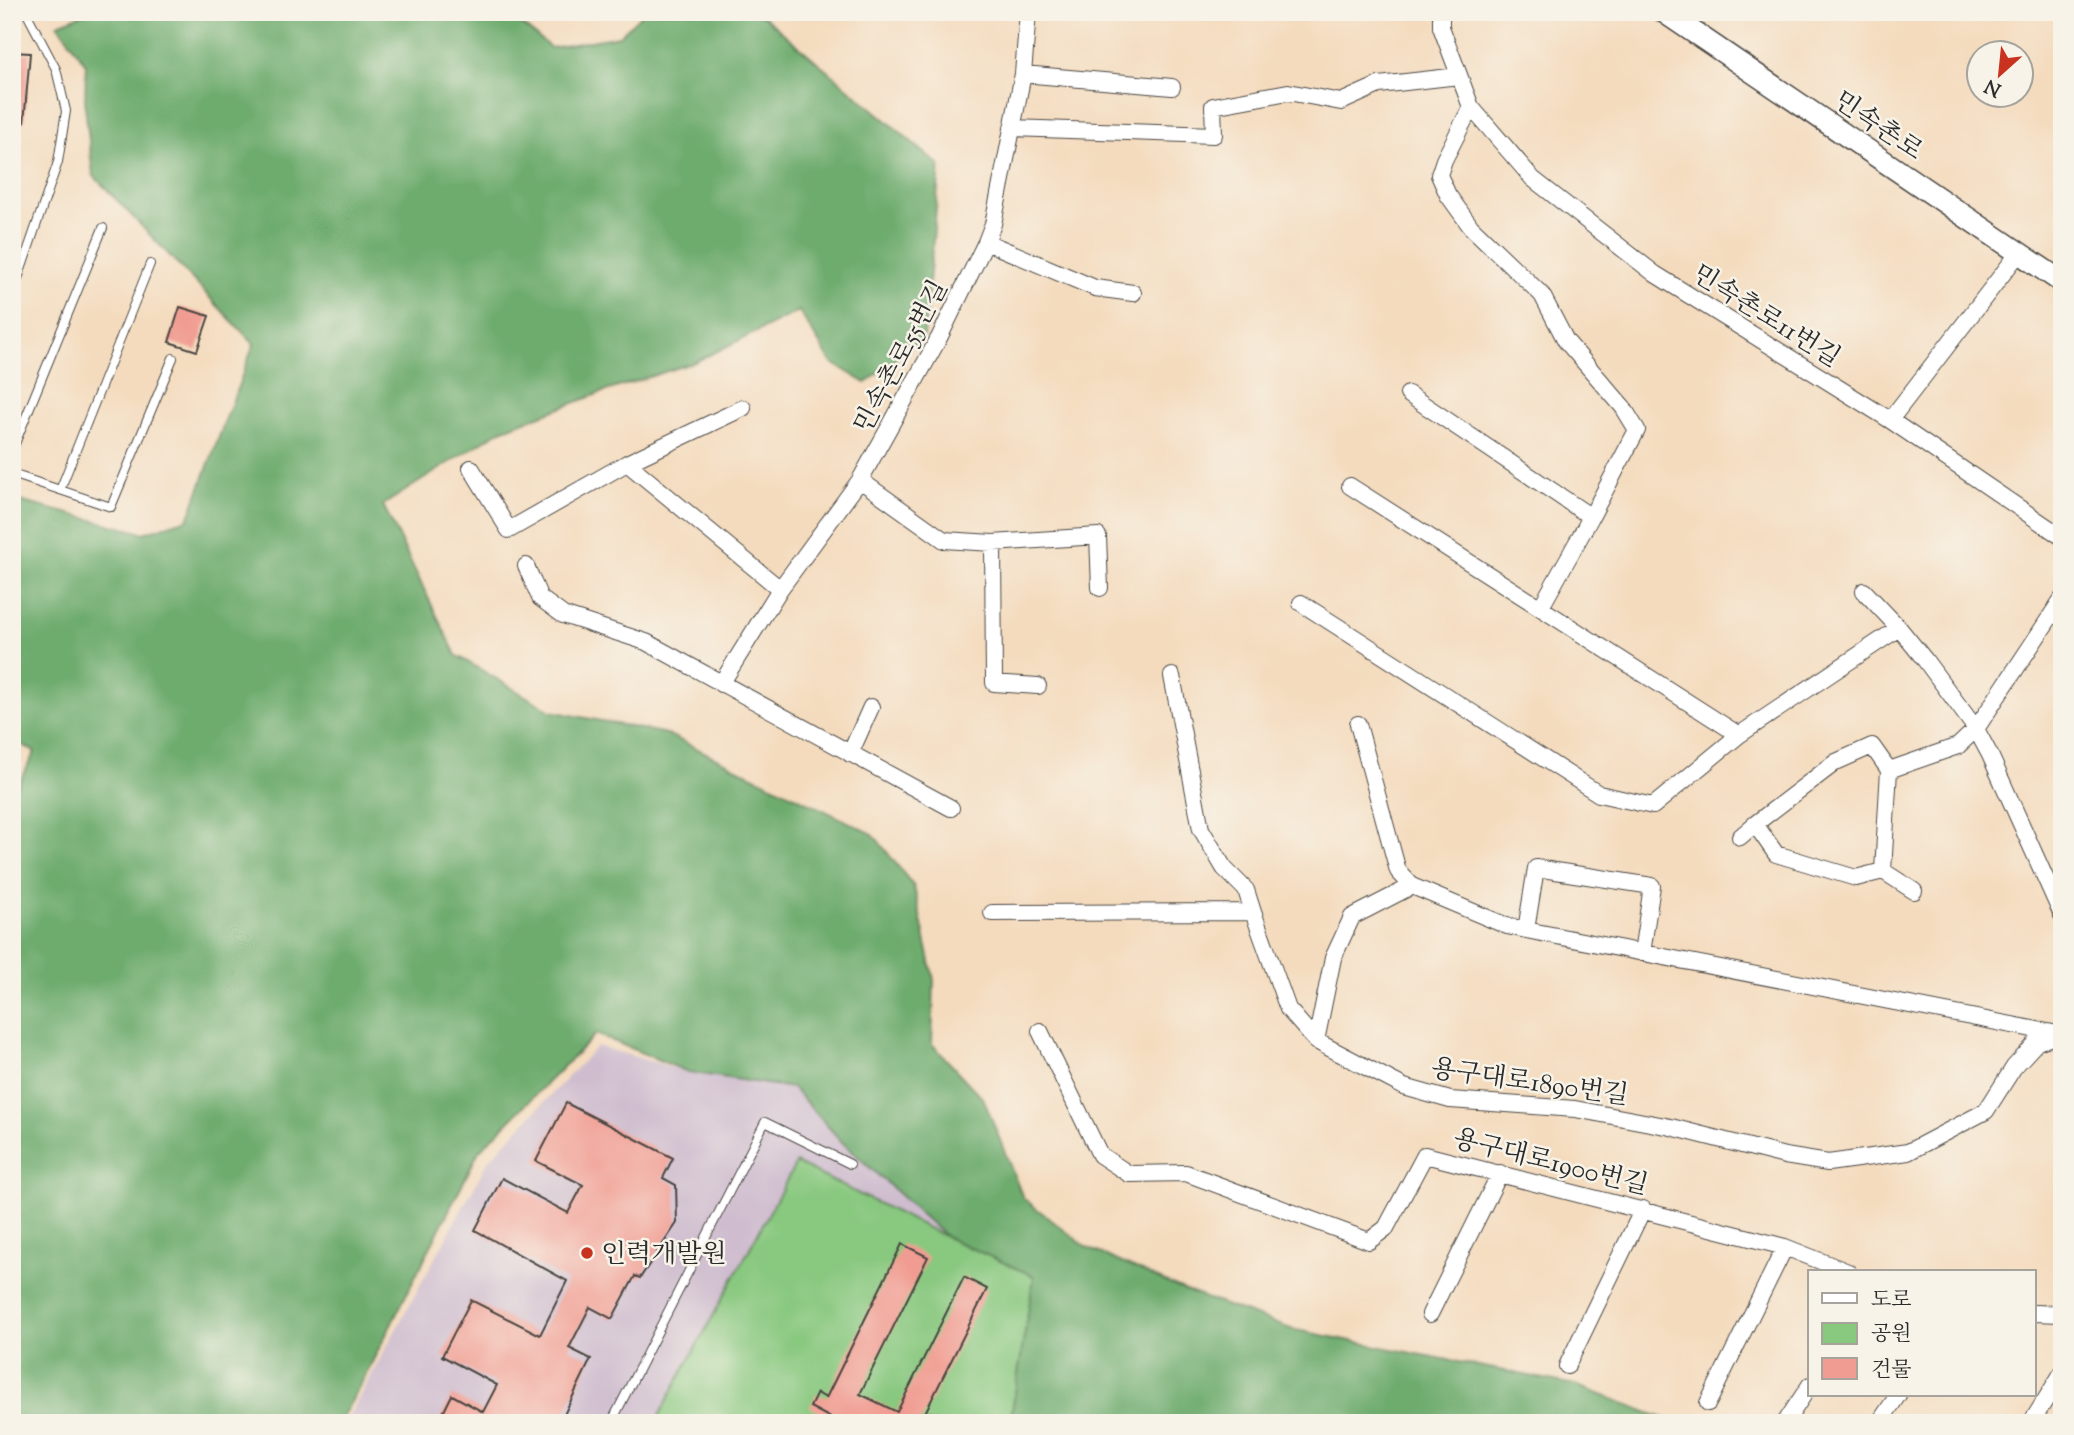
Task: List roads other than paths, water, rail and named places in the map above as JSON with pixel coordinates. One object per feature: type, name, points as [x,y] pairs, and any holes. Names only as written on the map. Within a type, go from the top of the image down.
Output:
[{"type":"street","name":"민속촌로55번길","points":[[722,684],[780,589],[860,480],[939,338],[986,242],[993,224],[1023,74],[1028,12]]},
{"type":"street","name":"민속촌로11번길","points":[[1441,12],[1441,27],[1471,107],[1533,179],[1655,274],[1890,420],[2062,537]]},
{"type":"street","name":"민속촌로","points":[[1664,12],[2062,282]]},
{"type":"street","points":[[1023,74],[1172,87]]},
{"type":"street","points":[[1012,128],[1214,135],[1213,106],[1288,92],[1341,102],[1379,85],[1459,76]]},
{"type":"street","points":[[1471,107],[1439,175],[1448,195],[1471,227],[1542,295],[1566,341],[1623,407],[1637,430],[1541,607]]},
{"type":"street","points":[[986,242],[1095,288],[1133,293]]},
{"type":"street","points":[[1890,420],[2018,254]]},
{"type":"street","points":[[1408,394],[1591,517]]},
{"type":"street","points":[[471,468],[509,530],[627,463],[743,408]]},
{"type":"street","points":[[627,463],[780,589]]},
{"type":"street","points":[[860,480],[944,540],[993,542],[1098,536],[1100,588]]},
{"type":"street","points":[[1350,486],[1740,735]]},
{"type":"street","points":[[993,542],[995,683],[1038,686]]},
{"type":"street","points":[[526,566],[540,598],[563,615],[646,642],[951,808]]},
{"type":"street","points":[[1864,591],[1925,660],[1976,729],[2062,915]]},
{"type":"street","points":[[1889,770],[1958,746],[1976,729],[2062,599]]},
{"type":"street","points":[[1301,603],[1599,794],[1653,806],[1740,735],[1899,628]]},
{"type":"street","name":"용구대로1890번길","points":[[1172,676],[1201,829],[1224,868],[1246,890],[1288,1009],[1316,1041],[1404,1087],[1450,1100],[1575,1109],[1671,1127],[1785,1156],[1828,1163],[1908,1152],[1986,1111],[2014,1067],[2036,1042],[2061,1034]]},
{"type":"street","points":[[850,754],[871,707]]},
{"type":"street","points":[[1316,1041],[1333,958],[1352,917],[1412,886],[1398,871],[1358,724]]},
{"type":"street","points":[[1740,837],[1836,762],[1872,746],[1889,770],[1883,871]]},
{"type":"street","points":[[1755,824],[1776,854],[1856,878],[1883,871],[1914,891]]},
{"type":"street","points":[[1526,930],[1536,868],[1652,886],[1642,953]]},
{"type":"street","name":"용구대로1890번길","points":[[1412,886],[1507,926],[2061,1034]]},
{"type":"street","points":[[992,913],[1253,912]]},
{"type":"street","name":"용구대로1900번길","points":[[1040,1031],[1100,1155],[1129,1174],[1186,1173],[1369,1241],[1386,1228],[1425,1155],[1785,1247],[1843,1270]]},
{"type":"street","points":[[1430,1314],[1500,1173]]},
{"type":"street","points":[[1567,1366],[1643,1209]]},
{"type":"street","points":[[1708,1403],[1785,1247]]},
{"type":"street","points":[[2036,1313],[2062,1314]]},
{"type":"street","points":[[2031,1423],[2062,1373]]},
{"type":"street","points":[[1785,1423],[1808,1388]]},
{"type":"street","points":[[1880,1423],[1897,1396]]},
{"type":"lane","points":[[12,296],[58,162],[66,111],[55,69],[26,12]]},
{"type":"lane","points":[[12,451],[103,228]]},
{"type":"lane","points":[[60,490],[150,264]]},
{"type":"lane","points":[[12,474],[111,507],[173,358]]},
{"type":"lane","points":[[611,1423],[765,1122],[850,1164]]},
{"type":"place","name":"인력개발원","points":[[587,1253]]}]
